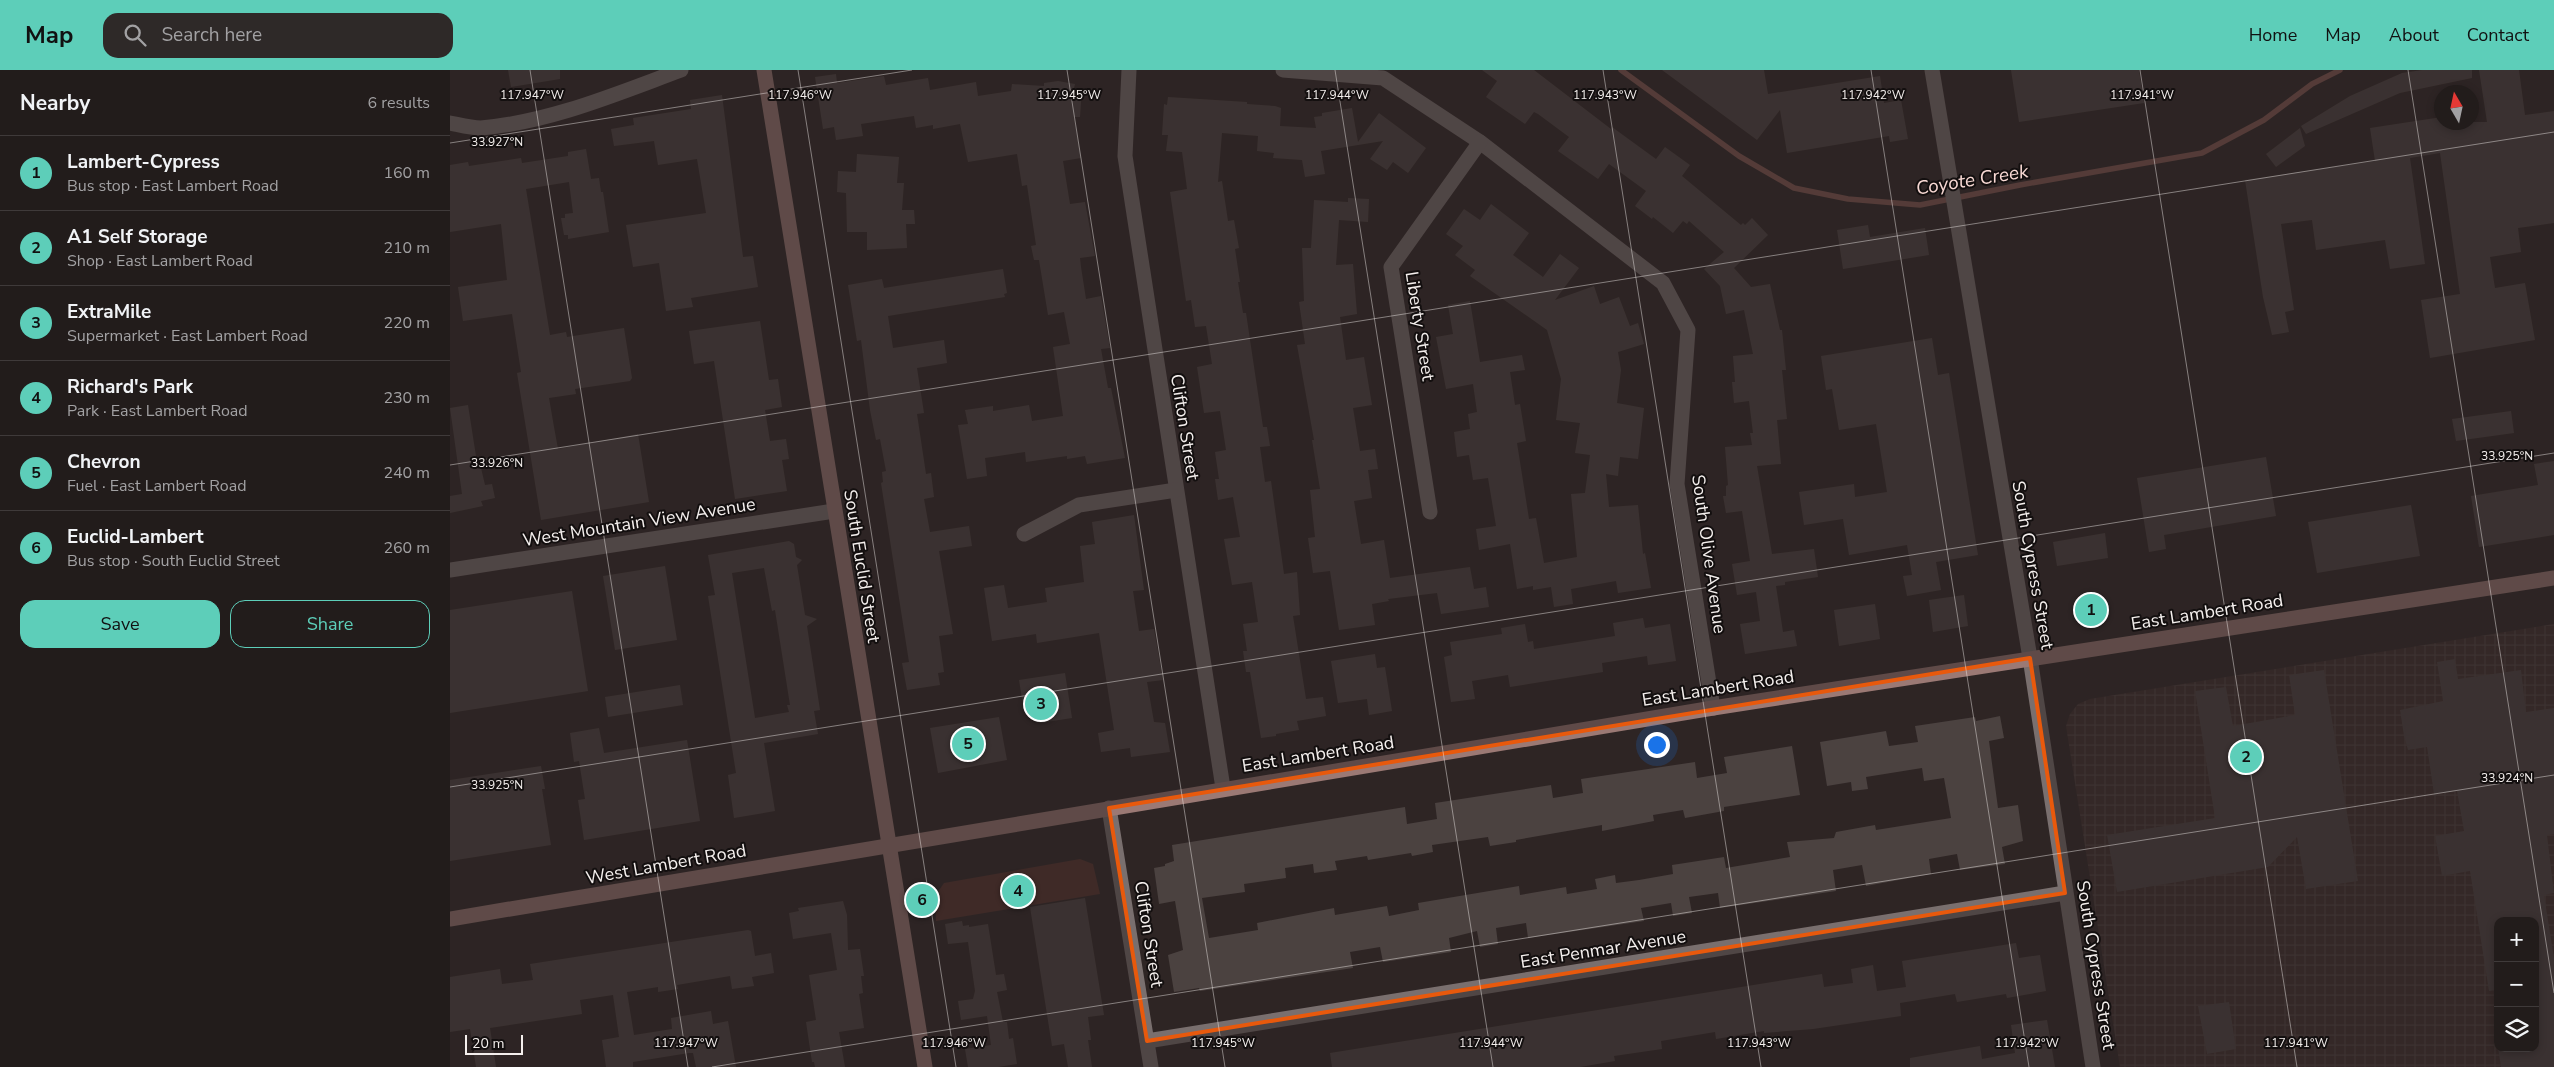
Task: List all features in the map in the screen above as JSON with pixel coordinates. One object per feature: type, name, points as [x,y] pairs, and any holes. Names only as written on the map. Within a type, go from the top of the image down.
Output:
[{"type":"main road","name":"South Euclid Street","points":[[764,70],[834,511],[926,1067]]},
{"type":"main road","name":"East Lambert Road","points":[[889,845],[1223,788],[1714,708],[2554,578]]},
{"type":"main road","name":"West Lambert Road","points":[[450,919],[889,845]]},
{"type":"street","points":[[450,123],[479,128],[534,119],[570,110],[681,70]]},
{"type":"street","name":"Clifton Street","points":[[1129,70],[1124,156],[1223,788]]},
{"type":"street","name":"South Olive Avenue","points":[[1283,70],[1382,78],[1480,142],[1663,283],[1688,330],[1677,484],[1714,708]]},
{"type":"street","name":"South Cypress Street","points":[[1932,70],[2030,658],[2093,1067]]},
{"type":"street","name":"Liberty Street","points":[[1430,512],[1391,267],[1480,142]]},
{"type":"street","points":[[1024,534],[1080,505],[1176,490]]},
{"type":"street","name":"West Mountain View Avenue","points":[[450,570],[834,511]]},
{"type":"street","name":"Clifton Street","points":[[1109,808],[1151,1067]]},
{"type":"street","name":"East Penmar Avenue","points":[[1147,1041],[2065,893]]},
{"type":"highlighted area","points":[[2030,658],[2065,893],[1147,1041],[1109,808]]},
{"type":"shaded area","points":[[2554,624],[2554,1067],[2120,1067],[2066,726],[2070,714],[2078,704],[2090,699]]},
{"type":"shaded area","points":[[1080,859],[1093,864],[1100,894],[936,921],[935,896],[944,883]]},
{"type":"building","points":[[508,70],[560,70],[560,79],[511,87]]},
{"type":"building","points":[[1482,70],[1534,70],[1611,129],[1612,127],[1656,159],[1665,147],[1690,165],[1682,176],[1741,225],[1743,223],[1745,225],[1752,218],[1768,235],[1734,268],[1751,287],[1770,284],[1780,330],[1782,330],[1786,370],[1782,370],[1787,419],[1777,420],[1781,464],[1757,466],[1772,554],[1814,549],[1818,577],[1785,582],[1785,585],[1776,586],[1783,632],[1794,630],[1797,646],[1745,654],[1740,624],[1760,621],[1756,592],[1737,595],[1732,564],[1750,561],[1742,511],[1726,513],[1723,496],[1726,496],[1726,486],[1728,485],[1725,447],[1752,445],[1750,433],[1753,433],[1749,401],[1734,403],[1732,382],[1735,382],[1733,356],[1753,354],[1744,310],[1726,314],[1720,286],[1704,269],[1724,252],[1689,221],[1687,224],[1683,221],[1673,233],[1635,206],[1646,191],[1609,164],[1598,179],[1558,151],[1569,137],[1538,114],[1534,112],[1525,124],[1486,97],[1497,81]]},
{"type":"building","points":[[1662,70],[1764,70],[1768,94],[1880,76],[1884,103],[1901,100],[1908,139],[1890,142],[1889,136],[1787,153],[1780,110],[1757,140]]},
{"type":"building","points":[[2011,70],[2139,70],[2144,103],[2019,122]]},
{"type":"building","points":[[2422,70],[2472,70],[2472,78],[2400,93],[2306,134],[2301,126],[2350,96],[2402,73]]},
{"type":"building","points":[[2479,70],[2519,70],[2525,115],[2554,111],[2554,223],[2518,228],[2521,252],[2490,257],[2495,288],[2525,283],[2535,340],[2430,358],[2421,300],[2460,294],[2440,153],[2410,158],[2425,264],[2390,269],[2385,240],[2316,250],[2312,220],[2281,224],[2294,310],[2285,312],[2289,332],[2272,335],[2263,297],[2245,180],[2375,161],[2370,128],[2434,118],[2434,130],[2479,130],[2479,122],[2487,122]]},
{"type":"building","points":[[836,74],[837,83],[884,76],[886,85],[928,78],[930,90],[976,82],[978,96],[1011,91],[1012,84],[1044,86],[1044,83],[1058,81],[1075,84],[1074,88],[1082,88],[1080,117],[1074,117],[1081,158],[1063,161],[1070,204],[1085,202],[1095,256],[1080,258],[1086,299],[1101,296],[1110,348],[1101,349],[1108,388],[1111,388],[1125,458],[1087,464],[1085,456],[1067,459],[1067,456],[1026,462],[1025,452],[985,458],[987,476],[967,479],[958,425],[968,424],[965,410],[993,406],[993,411],[1029,405],[1032,421],[1063,416],[1053,347],[1070,344],[1064,312],[1048,315],[1039,260],[1034,260],[1031,246],[1036,245],[1027,185],[1022,186],[1017,154],[968,162],[960,124],[933,129],[933,125],[916,128],[914,116],[861,124],[863,136],[836,140],[834,127],[823,129],[815,77]]},
{"type":"building","points":[[722,95],[743,257],[753,256],[758,287],[691,298],[693,307],[666,311],[659,263],[633,267],[626,225],[706,213],[697,159],[658,165],[654,141],[614,146],[611,129],[634,125],[633,118],[691,109],[690,100]]},
{"type":"building","points":[[1168,97],[1247,102],[1247,104],[1275,106],[1281,108],[1280,126],[1316,128],[1314,117],[1322,116],[1322,113],[1352,108],[1358,142],[1379,113],[1426,148],[1408,173],[1393,162],[1387,170],[1370,159],[1383,141],[1321,151],[1325,174],[1305,177],[1302,160],[1273,158],[1274,153],[1257,151],[1258,136],[1222,133],[1218,182],[1222,181],[1228,221],[1234,220],[1239,248],[1235,249],[1240,282],[1238,282],[1243,313],[1246,313],[1263,427],[1267,427],[1270,446],[1260,447],[1265,482],[1271,481],[1284,574],[1297,572],[1300,615],[1293,616],[1306,699],[1323,697],[1326,716],[1297,721],[1299,730],[1276,734],[1276,736],[1261,738],[1250,672],[1246,672],[1243,651],[1247,651],[1243,624],[1258,622],[1252,582],[1232,585],[1224,539],[1240,537],[1233,497],[1218,500],[1215,479],[1219,479],[1215,452],[1226,450],[1220,411],[1204,413],[1197,367],[1212,364],[1206,326],[1195,327],[1191,300],[1186,301],[1170,192],[1187,189],[1182,152],[1166,151],[1168,135],[1162,135],[1164,104],[1167,105]]},
{"type":"building","points":[[2300,128],[2305,146],[2276,167],[2266,154]]},
{"type":"building","points":[[586,149],[591,179],[599,178],[601,192],[603,192],[609,232],[568,239],[568,235],[564,235],[561,218],[565,218],[565,214],[573,213],[569,182],[526,189],[550,335],[566,332],[567,337],[624,328],[632,378],[630,381],[575,389],[576,394],[549,398],[554,427],[558,449],[638,434],[649,502],[541,520],[517,373],[521,372],[512,314],[463,321],[458,287],[507,280],[501,224],[450,232],[450,165],[468,162],[469,166],[521,158],[522,163],[568,156],[568,152]]},
{"type":"building","points":[[857,154],[899,157],[897,183],[904,183],[902,210],[914,210],[915,224],[906,224],[907,248],[867,250],[867,232],[847,232],[846,193],[837,192],[838,171],[856,172]]},
{"type":"building","points":[[1348,198],[1369,199],[1368,222],[1339,220],[1336,265],[1353,264],[1357,314],[1340,317],[1346,360],[1364,357],[1372,405],[1353,408],[1360,451],[1375,449],[1378,469],[1368,470],[1372,498],[1354,501],[1361,544],[1384,540],[1390,578],[1470,567],[1474,589],[1486,587],[1489,607],[1441,614],[1437,593],[1388,599],[1389,601],[1372,604],[1375,625],[1339,630],[1330,571],[1313,573],[1308,538],[1315,537],[1310,490],[1320,489],[1312,440],[1314,440],[1297,345],[1305,344],[1299,302],[1304,301],[1302,248],[1311,248],[1314,200],[1348,202]]},
{"type":"building","points":[[1491,204],[1529,233],[1513,255],[1543,277],[1560,254],[1579,268],[1555,300],[1594,286],[1600,304],[1619,297],[1630,326],[1638,323],[1644,344],[1618,352],[1621,370],[1617,403],[1644,408],[1638,459],[1620,457],[1618,476],[1606,474],[1609,507],[1638,505],[1643,554],[1645,553],[1651,588],[1618,593],[1616,581],[1571,589],[1573,604],[1554,607],[1551,587],[1533,590],[1533,586],[1517,589],[1510,544],[1479,550],[1476,529],[1496,526],[1488,478],[1473,480],[1469,455],[1457,457],[1454,432],[1470,429],[1468,414],[1477,412],[1473,384],[1446,389],[1436,337],[1453,334],[1448,305],[1470,301],[1480,362],[1522,355],[1525,370],[1510,372],[1515,405],[1520,404],[1526,441],[1517,443],[1529,519],[1536,518],[1544,563],[1577,557],[1571,494],[1585,493],[1590,455],[1575,453],[1580,423],[1556,420],[1561,379],[1547,330],[1470,276],[1475,270],[1455,255],[1463,246],[1446,234],[1464,209],[1480,220]]},
{"type":"building","points":[[1868,225],[1870,237],[1925,228],[1929,255],[1843,269],[1837,230]]},
{"type":"building","points":[[1003,269],[1007,293],[1004,294],[1005,297],[888,316],[893,348],[944,340],[947,363],[917,368],[924,413],[917,414],[926,474],[931,473],[934,497],[924,499],[930,532],[969,526],[972,546],[939,551],[953,634],[939,636],[944,672],[938,673],[940,685],[907,690],[902,663],[909,662],[881,483],[883,482],[882,472],[886,471],[880,439],[876,440],[861,340],[857,341],[848,285],[882,279],[884,288]]},
{"type":"building","points":[[760,321],[769,380],[778,379],[782,407],[765,410],[770,441],[786,439],[789,459],[782,460],[787,491],[735,499],[714,361],[694,364],[689,331]]},
{"type":"building","points":[[1932,338],[1938,375],[1949,373],[1978,555],[1936,562],[1941,590],[1907,596],[1903,576],[1912,575],[1907,545],[1849,555],[1843,519],[1804,525],[1799,492],[1854,484],[1855,497],[1887,492],[1876,424],[1839,430],[1832,389],[1826,390],[1821,356]]},
{"type":"building","points":[[468,405],[478,469],[481,468],[485,485],[492,484],[495,498],[481,501],[483,506],[450,513],[450,496],[462,494],[450,408]]},
{"type":"building","points":[[2511,411],[2514,433],[2456,441],[2452,419]]},
{"type":"building","points":[[2266,457],[2276,516],[2164,535],[2166,549],[2149,552],[2137,478]]},
{"type":"building","points":[[2554,461],[2554,535],[2479,547],[2471,496],[2538,485],[2534,464]]},
{"type":"building","points":[[2411,505],[2420,556],[2317,573],[2308,522]]},
{"type":"building","points":[[1134,515],[1144,590],[1133,591],[1139,631],[1154,629],[1163,680],[1147,682],[1154,722],[1165,723],[1170,752],[1131,757],[1130,748],[1101,752],[1098,733],[1114,730],[1099,633],[1037,643],[1036,634],[992,641],[984,588],[1004,585],[1008,608],[1047,602],[1045,588],[1084,582],[1080,546],[1095,544],[1092,522]]},
{"type":"building","points":[[2105,533],[2108,558],[2057,566],[2053,542]]},
{"type":"building","points":[[789,541],[794,544],[796,557],[802,560],[797,565],[805,615],[817,619],[807,626],[820,710],[814,711],[818,734],[764,743],[775,811],[734,818],[728,775],[736,773],[708,596],[715,595],[708,555]],"holes":[[[764,568],[772,611],[775,610],[790,705],[787,705],[789,712],[755,718],[732,573]]]},
{"type":"building","points":[[665,566],[677,640],[615,650],[603,576]]},
{"type":"building","points":[[572,591],[588,691],[450,713],[450,610]]},
{"type":"building","points":[[1964,595],[1968,626],[1933,632],[1929,600]]},
{"type":"building","points":[[1875,604],[1880,639],[1839,646],[1834,610]]},
{"type":"building","points":[[1643,618],[1645,628],[1670,624],[1676,661],[1648,665],[1647,656],[1602,663],[1603,672],[1510,687],[1508,675],[1472,681],[1475,699],[1451,702],[1444,657],[1452,655],[1450,642],[1502,634],[1501,628],[1525,624],[1528,642],[1533,641],[1534,649],[1615,636],[1613,623]]},
{"type":"building","points":[[1375,654],[1377,668],[1385,667],[1392,711],[1369,715],[1367,699],[1338,703],[1331,661]]},
{"type":"building","points":[[2455,659],[2458,679],[2521,670],[2526,712],[2554,708],[2554,834],[2547,835],[2554,893],[2544,895],[2554,958],[2554,1067],[2501,1067],[2499,1052],[2539,1052],[2539,917],[2494,917],[2494,990],[2489,991],[2470,871],[2442,876],[2435,836],[2464,831],[2457,791],[2434,794],[2427,747],[2408,750],[2400,710],[2443,701],[2437,662]]},
{"type":"building","points":[[2324,670],[2358,881],[2306,889],[2297,837],[2268,867],[2117,892],[2107,835],[2215,818],[2195,691],[2226,687],[2233,726],[2295,715],[2289,675]]},
{"type":"building","points":[[1065,673],[1072,718],[1040,723],[1024,711],[1019,680]]},
{"type":"building","points":[[680,685],[683,705],[608,717],[605,697]]},
{"type":"building","points":[[2000,716],[2004,738],[1989,741],[1998,808],[2018,805],[2023,841],[2002,847],[2005,864],[1960,870],[1957,854],[1929,859],[1931,874],[1866,886],[1862,865],[1833,870],[1836,891],[1720,908],[1718,893],[1689,897],[1692,913],[1673,916],[1671,903],[1641,908],[1644,921],[1528,938],[1526,923],[1496,928],[1498,944],[1480,947],[1477,931],[1449,938],[1451,952],[1383,962],[1380,947],[1350,952],[1353,968],[1200,991],[1199,988],[1174,992],[1168,955],[1183,950],[1175,901],[1159,904],[1154,868],[1165,866],[1165,864],[1174,861],[1172,845],[1405,807],[1407,824],[1437,819],[1435,803],[1551,785],[1553,798],[1583,793],[1581,779],[1695,762],[1697,778],[1727,773],[1724,757],[1792,746],[1800,795],[1724,807],[1724,811],[1685,818],[1683,810],[1653,815],[1654,821],[1602,831],[1602,825],[1490,846],[1488,837],[1432,845],[1433,852],[1412,856],[1411,853],[1368,860],[1367,856],[1335,861],[1337,870],[1314,873],[1313,864],[1285,868],[1286,878],[1244,884],[1245,892],[1202,898],[1209,938],[1258,930],[1257,923],[1334,908],[1335,915],[1387,906],[1389,916],[1419,910],[1418,903],[1519,886],[1520,895],[1566,887],[1567,894],[1597,889],[1595,879],[1615,875],[1616,883],[1639,880],[1673,874],[1672,865],[1724,857],[1726,868],[1790,857],[1787,842],[1834,838],[1836,832],[1875,825],[1876,830],[1951,818],[1944,778],[1924,781],[1922,768],[1866,777],[1868,789],[1852,791],[1851,782],[1827,786],[1820,742],[1886,731],[1889,746],[1918,742],[1915,726],[1975,717],[1976,721]]},
{"type":"building","points":[[999,717],[1007,760],[938,773],[930,728]]},
{"type":"building","points":[[599,728],[604,753],[687,740],[700,821],[584,840],[578,800],[585,799],[579,761],[574,762],[570,733]]},
{"type":"building","points":[[541,766],[545,789],[542,789],[551,845],[450,861],[450,780]]},
{"type":"building","points":[[1085,898],[1104,1015],[1088,1017],[1091,1040],[1088,1040],[1092,1067],[1068,1067],[1064,1044],[1052,1046],[1030,907]]},
{"type":"building","points":[[843,901],[847,915],[848,950],[860,949],[864,976],[861,976],[863,993],[859,994],[864,1028],[839,1032],[845,1067],[815,1067],[814,1062],[812,1062],[806,1022],[816,1020],[809,975],[837,970],[831,933],[793,939],[789,913],[799,911],[798,908]]},
{"type":"building","points":[[962,921],[963,926],[969,925],[969,927],[988,924],[996,975],[1004,974],[1007,990],[997,992],[1003,1022],[1007,1022],[1009,1039],[1013,1038],[1017,1064],[998,1067],[968,1067],[965,1049],[991,1045],[987,1016],[961,1020],[958,1001],[973,999],[975,991],[968,942],[948,944],[945,924]]},
{"type":"building","points":[[751,931],[755,956],[771,953],[774,973],[752,977],[754,986],[732,989],[730,976],[677,985],[678,989],[658,992],[658,987],[627,992],[634,1035],[672,1029],[671,1018],[711,1011],[713,1024],[728,1021],[736,1067],[696,1067],[693,1053],[689,1053],[633,1062],[633,1067],[606,1067],[602,1040],[619,1037],[613,995],[580,1000],[582,1014],[490,1028],[496,1067],[476,1067],[470,1029],[450,1032],[450,977],[500,969],[502,984],[533,980],[530,964]]},
{"type":"building","points":[[2016,943],[2019,958],[2040,955],[2046,991],[2007,998],[2006,994],[1957,1002],[1955,994],[1900,1003],[1901,1016],[1813,1029],[1764,1033],[1764,1031],[1716,1039],[1715,1032],[1661,1041],[1662,1049],[1614,1056],[1615,1061],[1580,1067],[1332,1067],[1330,1053],[1822,974],[1824,987],[1853,983],[1851,969],[1873,965],[1877,991],[1906,987],[1902,961]]},
{"type":"building","points":[[2229,1002],[2236,1049],[2207,1054],[2198,1006]]},
{"type":"building","points":[[2047,1020],[2055,1067],[1910,1067],[1910,1058],[1980,1046],[1982,1059],[2015,1053],[2011,1025]]},
{"type":"waterway","name":"Coyote Creek","points":[[1621,70],[1739,156],[1794,188],[1848,199],[1920,205],[2020,185],[2202,153],[2264,120],[2312,84],[2340,70]]},
{"type":"place","name":"Lambert-Cypress","points":[[2091,610]]},
{"type":"place","name":"ExtraMile","points":[[1041,704]]},
{"type":"place","name":"Chevron","points":[[968,744]]},
{"type":"place","name":"A1 Self Storage","points":[[2246,757]]},
{"type":"place","name":"Richard's Park","points":[[1018,891]]},
{"type":"place","name":"Euclid-Lambert","points":[[922,900]]}]
